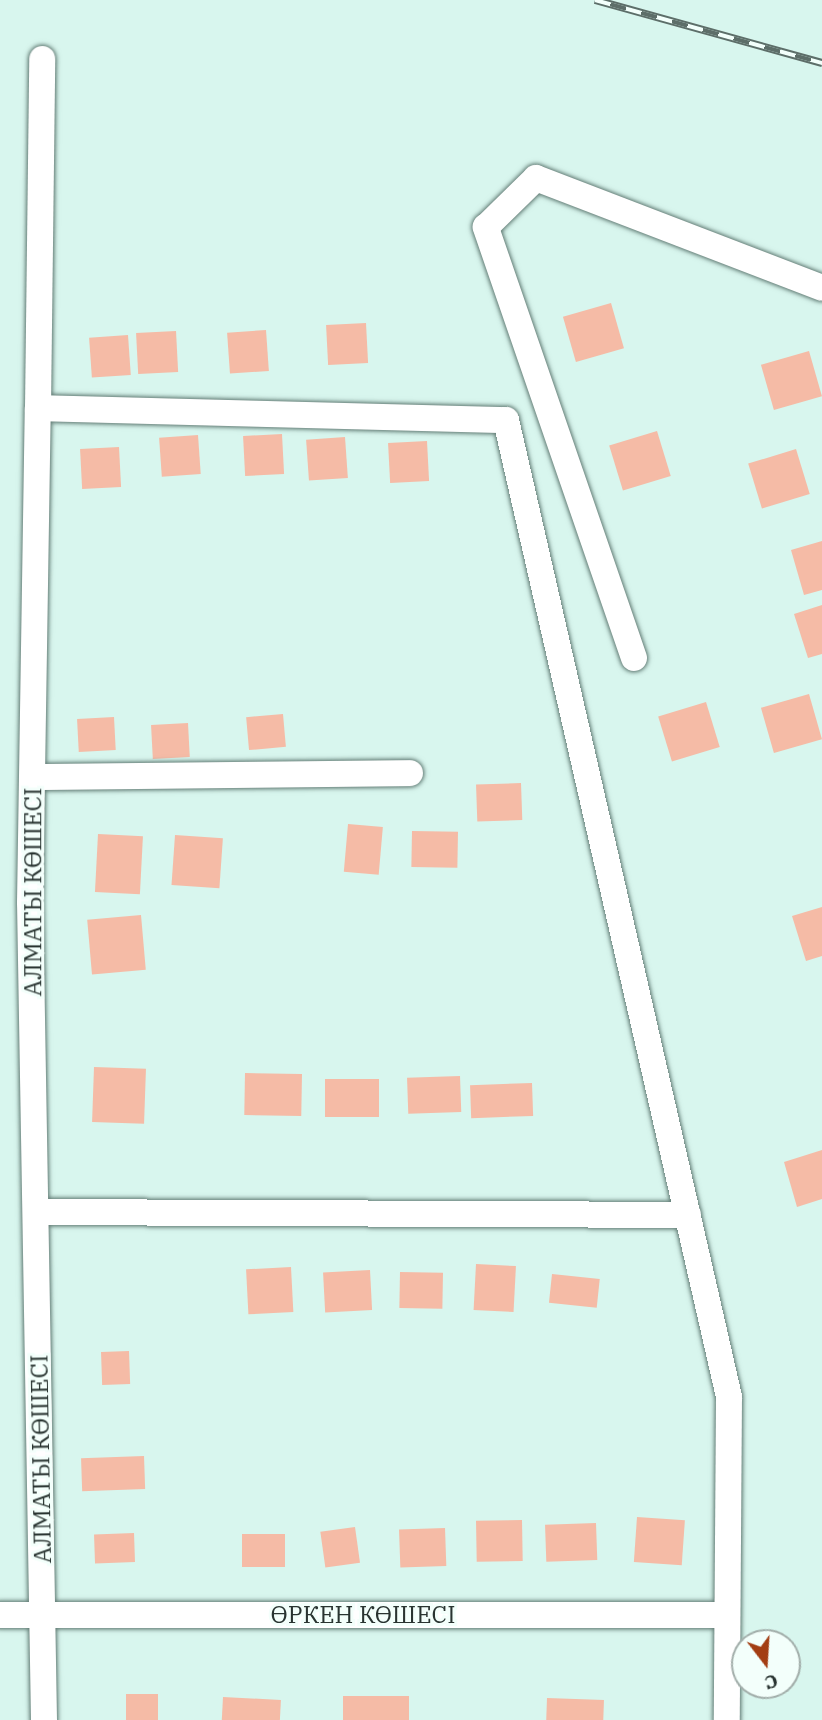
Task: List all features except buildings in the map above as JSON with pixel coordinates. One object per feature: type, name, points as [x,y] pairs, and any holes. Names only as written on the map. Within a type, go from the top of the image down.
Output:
[{"type":"street","name":"АЛМАТЫ КӨШЕСІ","points":[[42,59],[30,903],[44,1720]]},
{"type":"street","points":[[634,658],[486,227],[536,178],[822,288]]},
{"type":"street","points":[[38,408],[383,414],[506,420],[729,1397],[727,1720]]},
{"type":"street","points":[[33,777],[410,774]]},
{"type":"street","points":[[36,1212],[688,1215]]},
{"type":"street","name":"ӨРКЕН КӨШЕСІ","points":[[0,1615],[726,1615]]},
{"type":"railway","points":[[595,0],[822,63]]}]
